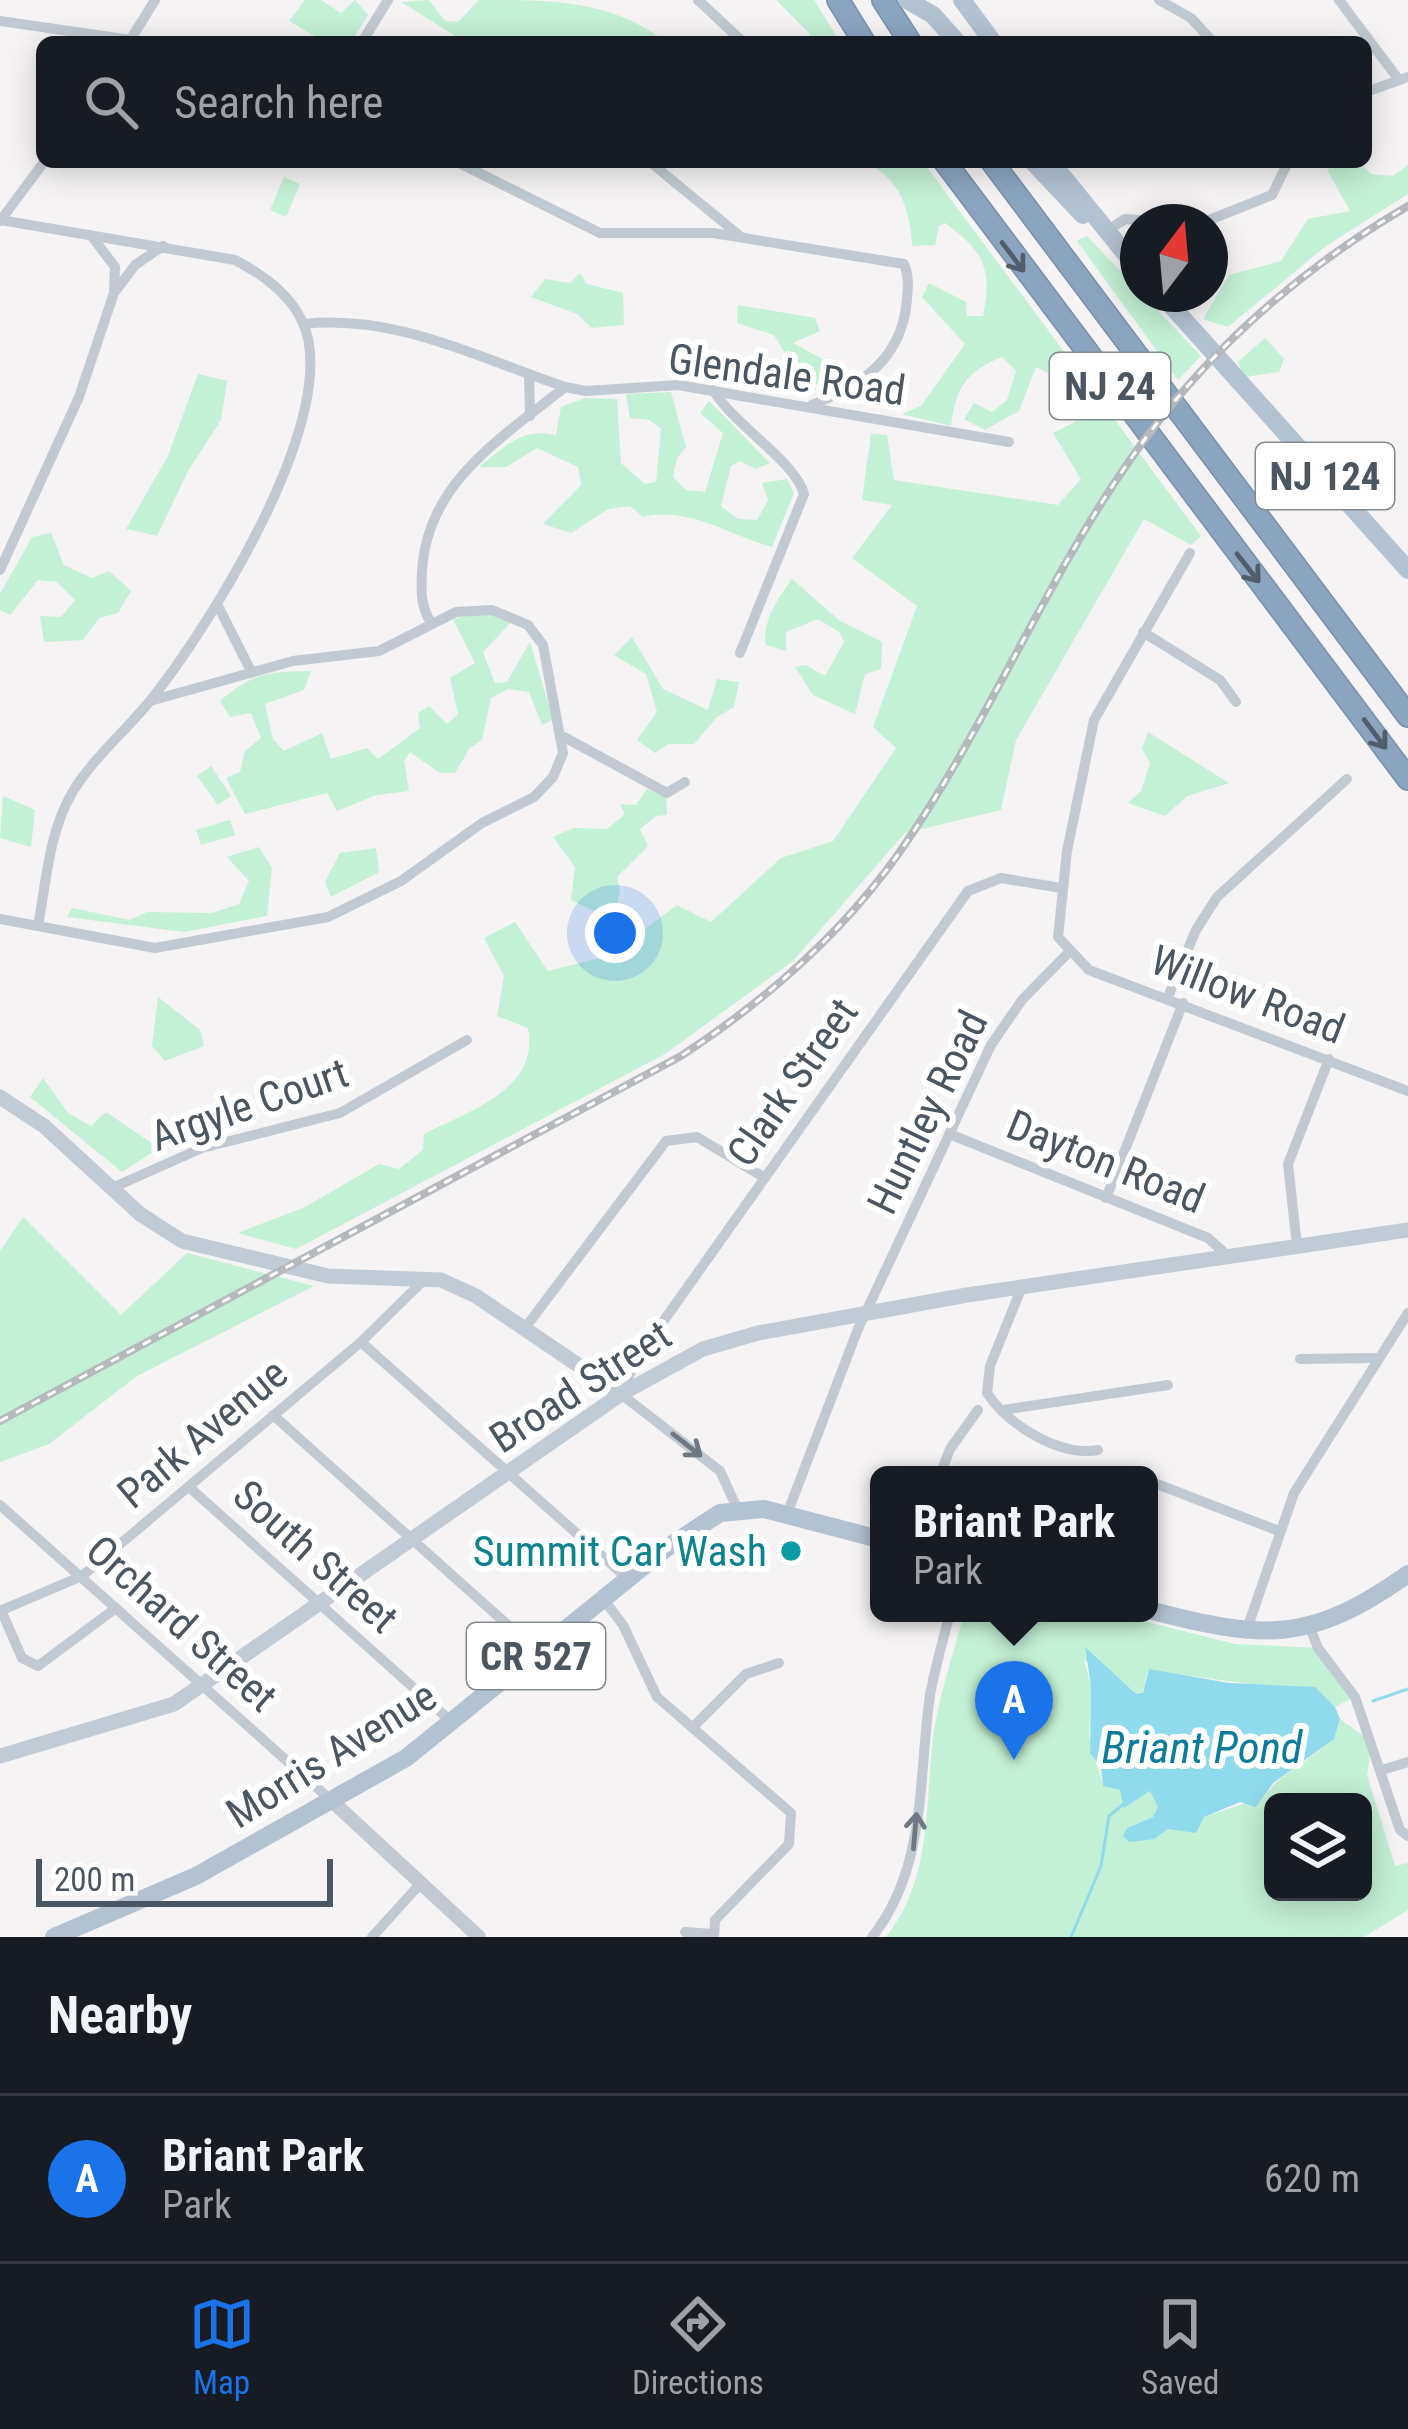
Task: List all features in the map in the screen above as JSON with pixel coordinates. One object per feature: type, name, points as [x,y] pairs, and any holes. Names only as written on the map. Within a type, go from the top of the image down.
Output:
[{"type":"highway","points":[[838,0],[860,36]]},
{"type":"highway","points":[[893,4],[907,36]]},
{"type":"highway","name":"NJ 24","points":[[950,168],[1408,779]]},
{"type":"highway","name":"NJ 24","points":[[996,168],[1408,716]]},
{"type":"highway","points":[[1233,484],[1408,694]]},
{"type":"main road","points":[[962,0],[989,36]]},
{"type":"main road","points":[[893,4],[934,15],[951,36]]},
{"type":"main road","points":[[1039,168],[1062,198],[1105,233]]},
{"type":"main road","points":[[1056,168],[1120,249]]},
{"type":"main road","name":"NJ 124","points":[[1177,312],[1408,570]]},
{"type":"main road","points":[[2,1100],[56,1136],[155,1226],[214,1252],[328,1276],[426,1278],[458,1286],[622,1394]]},
{"type":"main road","name":"Broad Street","points":[[0,1756],[152,1714],[204,1686],[622,1394],[678,1361],[729,1341],[865,1314],[1408,1230]]},
{"type":"main road","points":[[737,1508],[787,1514],[870,1537]]},
{"type":"main road","name":"Morris Avenue","points":[[54,1937],[196,1876],[333,1802],[453,1723],[700,1525],[737,1508]]},
{"type":"main road","points":[[1158,1612],[1246,1629],[1310,1628],[1357,1610],[1408,1574]]},
{"type":"street","points":[[133,36],[155,0]]},
{"type":"street","points":[[366,36],[388,0]]},
{"type":"street","points":[[698,0],[737,36]]},
{"type":"street","points":[[1160,0],[1191,18],[1208,36]]},
{"type":"street","points":[[1339,0],[1369,36]]},
{"type":"street","points":[[0,21],[98,36]]},
{"type":"street","points":[[1372,40],[1403,78],[1372,90]]},
{"type":"street","points":[[38,926],[54,842],[69,798],[150,701],[218,606],[282,475],[307,388],[304,323],[281,292],[254,270],[218,254],[0,221],[40,168]]},
{"type":"street","points":[[480,168],[600,233],[740,236],[904,264],[907,308],[884,363],[856,385],[808,406]]},
{"type":"street","points":[[657,168],[740,236]]},
{"type":"street","points":[[1228,212],[1272,195],[1285,168]]},
{"type":"street","points":[[1105,233],[1120,222]]},
{"type":"street","points":[[0,570],[79,398],[114,293],[115,267],[91,237]]},
{"type":"street","points":[[114,293],[135,265],[163,246]]},
{"type":"street","name":"Glendale Road","points":[[304,323],[359,321],[395,327],[565,387],[713,390],[1009,442]]},
{"type":"street","points":[[529,375],[530,416]]},
{"type":"street","points":[[432,624],[423,610],[422,580],[425,541],[438,507],[467,468],[565,387]]},
{"type":"street","points":[[713,390],[728,415],[800,476],[805,494],[740,653]]},
{"type":"street","points":[[1069,952],[1057,928],[1061,888],[1094,720],[1190,554]]},
{"type":"street","points":[[218,606],[251,670]]},
{"type":"street","points":[[0,919],[154,948],[328,917],[400,881],[482,823],[534,796],[553,777],[564,736],[543,645],[528,625],[480,609],[432,624],[379,652],[251,670],[150,701]]},
{"type":"street","points":[[1143,632],[1220,680],[1236,702]]},
{"type":"street","points":[[564,736],[667,793],[685,782]]},
{"type":"street","points":[[1168,997],[1196,930],[1217,897],[1346,779]]},
{"type":"street","name":"Clark Street","points":[[622,1394],[638,1358],[968,891],[1001,878],[1061,888]]},
{"type":"street","name":"Willow Road","points":[[1069,952],[1089,970],[1408,1090]]},
{"type":"street","name":"Huntley Road","points":[[787,1514],[865,1314],[1006,1020],[1069,952]]},
{"type":"street","points":[[1106,1198],[1183,1004]]},
{"type":"street","name":"Argyle Court","points":[[112,1189],[202,1148],[340,1113],[467,1040]]},
{"type":"street","points":[[1297,1246],[1286,1174],[1329,1060]]},
{"type":"street","name":"Dayton Road","points":[[952,1135],[1208,1238],[1229,1256]]},
{"type":"street","points":[[525,1328],[666,1141],[697,1138],[765,1178]]},
{"type":"street","name":"Park Avenue","points":[[1,1611],[82,1576],[361,1342],[426,1278]]},
{"type":"street","points":[[1021,1289],[987,1375],[987,1393],[1003,1410],[1064,1449],[1098,1450]]},
{"type":"street","points":[[1246,1629],[1299,1484],[1408,1313]]},
{"type":"street","points":[[361,1342],[628,1579]]},
{"type":"street","points":[[1300,1359],[1379,1358]]},
{"type":"street","points":[[1003,1410],[1168,1385]]},
{"type":"street","points":[[622,1394],[720,1471],[737,1508]]},
{"type":"street","points":[[943,1466],[978,1410]]},
{"type":"street","points":[[273,1415],[539,1653]]},
{"type":"street","points":[[1158,1484],[1279,1531]]},
{"type":"street","name":"South Street","points":[[189,1487],[453,1723]]},
{"type":"street","name":"Orchard Street","points":[[0,1505],[479,1937]]},
{"type":"street","points":[[604,1600],[622,1625],[647,1686],[780,1802],[793,1822],[789,1844],[723,1911],[713,1935],[685,1932]]},
{"type":"street","points":[[1,1611],[22,1658],[38,1666],[116,1608]]},
{"type":"street","points":[[872,1937],[902,1890],[913,1853],[931,1689],[948,1622]]},
{"type":"street","points":[[1310,1628],[1318,1648],[1355,1697],[1400,1830],[1408,1835]]},
{"type":"street","points":[[693,1727],[746,1674],[779,1663]]},
{"type":"street","points":[[1382,1770],[1408,1762]]},
{"type":"street","points":[[372,1937],[420,1884]]},
{"type":"green space","points":[[305,0],[321,0],[341,13],[355,0],[368,15],[355,36],[315,36],[289,21]]},
{"type":"green space","points":[[429,0],[445,21],[458,22],[479,0],[579,5],[624,18],[657,36],[455,36],[401,2]]},
{"type":"green space","points":[[776,0],[814,0],[836,36],[810,34]]},
{"type":"green space","points":[[1408,165],[1408,194],[1326,246],[1228,327],[1203,319],[1207,312],[1228,312],[1229,275],[1281,261],[1308,219],[1350,211],[1329,168],[1366,168],[1371,174],[1393,176]]},
{"type":"green space","points":[[877,168],[927,168],[1201,536],[1191,545],[1144,519],[1016,740],[1001,810],[905,833],[793,961],[665,1054],[296,1249],[238,1233],[305,1207],[379,1164],[399,1169],[423,1150],[424,1134],[480,1106],[512,1082],[529,1049],[528,1028],[497,1016],[504,976],[484,938],[515,922],[548,971],[608,956],[677,905],[711,922],[781,858],[833,841],[896,748],[873,727],[917,606],[852,558],[892,505],[862,500],[871,434],[887,435],[894,480],[1058,505],[1081,479],[1053,433],[1075,422],[1077,401],[1064,382],[1036,367],[1019,411],[985,430],[964,419],[974,403],[992,412],[1007,400],[1016,371],[1002,357],[964,383],[951,426],[902,414],[921,406],[965,344],[922,297],[929,283],[966,302],[967,316],[983,316],[987,285],[976,252],[945,223],[939,226],[935,245],[912,246],[901,196]]},
{"type":"green space","points":[[284,177],[300,184],[286,217],[270,210]]},
{"type":"green space","points":[[1087,236],[1120,271],[1120,300],[1077,241]]},
{"type":"green space","points":[[580,273],[587,284],[623,293],[624,325],[592,328],[577,314],[531,297],[545,279],[570,283]]},
{"type":"green space","points":[[738,305],[815,318],[820,331],[793,343],[835,366],[846,378],[826,389],[798,375],[774,335],[737,323]]},
{"type":"green space","points":[[1129,312],[1159,312],[1201,356],[1178,380]]},
{"type":"green space","points":[[1265,338],[1284,359],[1279,372],[1244,377],[1238,362]]},
{"type":"green space","points":[[198,374],[227,381],[221,420],[188,471],[157,536],[126,529],[168,456]]},
{"type":"green space","points":[[671,392],[686,447],[677,458],[673,477],[686,490],[705,492],[723,433],[700,413],[709,401],[770,463],[756,469],[740,461],[731,466],[721,506],[738,519],[757,520],[768,500],[762,483],[787,479],[794,493],[772,547],[692,518],[643,517],[630,506],[608,509],[571,533],[543,524],[581,485],[578,467],[537,448],[506,467],[479,467],[524,436],[556,435],[561,407],[585,398],[617,399],[621,463],[645,484],[656,482],[661,429],[649,420],[630,418],[626,394]]},
{"type":"green space","points":[[51,533],[64,565],[92,578],[109,571],[131,591],[118,613],[99,618],[83,640],[44,642],[40,616],[61,617],[75,600],[57,582],[38,580],[10,615],[0,610],[0,594],[32,537]]},
{"type":"green space","points":[[792,579],[840,621],[882,642],[881,669],[865,674],[855,714],[813,695],[795,667],[806,665],[825,676],[844,642],[839,632],[818,619],[786,632],[786,651],[766,645],[769,619]]},
{"type":"green space","points":[[487,612],[512,621],[483,652],[495,683],[507,682],[530,642],[553,719],[542,725],[529,692],[508,689],[491,698],[482,740],[470,748],[455,773],[440,773],[410,752],[404,761],[409,791],[376,795],[337,811],[327,793],[245,814],[226,778],[240,772],[245,751],[261,738],[251,713],[230,717],[220,701],[262,676],[311,671],[304,690],[265,704],[273,739],[284,751],[322,733],[331,759],[367,748],[378,759],[420,728],[418,713],[429,706],[447,724],[458,714],[450,678],[475,663],[453,619]]},
{"type":"green space","points":[[632,637],[663,689],[708,710],[717,679],[739,682],[734,707],[717,717],[694,744],[668,744],[655,753],[637,740],[657,712],[646,674],[614,655]]},
{"type":"green space","points":[[1148,732],[1229,783],[1187,796],[1165,816],[1128,803],[1141,791],[1150,763],[1142,749]]},
{"type":"green space","points":[[211,766],[231,796],[218,805],[197,776]]},
{"type":"green space","points":[[647,789],[666,796],[667,815],[656,816],[640,829],[648,846],[617,877],[620,891],[613,920],[571,900],[575,867],[553,837],[574,828],[607,829],[625,814],[620,804],[636,805]]},
{"type":"green space","points":[[3,796],[35,810],[31,847],[0,838]]},
{"type":"green space","points":[[230,820],[235,835],[201,845],[196,830]]},
{"type":"green space","points":[[259,847],[272,868],[267,916],[184,932],[67,917],[72,908],[130,920],[147,912],[212,913],[239,904],[249,881],[227,857]]},
{"type":"green space","points":[[376,848],[379,872],[331,897],[325,882],[340,853]]},
{"type":"green space","points":[[158,997],[200,1030],[204,1046],[165,1061],[152,1046]]},
{"type":"green space","points":[[43,1078],[68,1113],[91,1126],[106,1112],[159,1148],[122,1172],[30,1097]]},
{"type":"green space","points":[[23,1217],[121,1315],[187,1253],[314,1286],[137,1376],[49,1444],[0,1462],[0,1251]]},
{"type":"green space","points":[[961,1622],[1147,1622],[1235,1644],[1318,1648],[1355,1697],[1335,1707],[1316,1693],[1148,1670],[1142,1694],[1135,1694],[1084,1660],[1091,1686],[1089,1736],[1103,1786],[1120,1790],[1132,1803],[1150,1791],[1159,1807],[1153,1817],[1127,1828],[1168,1829],[1264,1797],[1264,1901],[1372,1901],[1372,1793],[1267,1793],[1326,1744],[1340,1719],[1372,1742],[1367,1775],[1395,1866],[1408,1863],[1408,1910],[1364,1937],[886,1937],[901,1914],[920,1864],[934,1731]]},
{"type":"water","name":"Briant Pond","points":[[1085,1647],[1136,1694],[1143,1693],[1149,1669],[1229,1683],[1315,1687],[1340,1719],[1334,1739],[1273,1783],[1256,1807],[1240,1802],[1204,1817],[1196,1833],[1168,1829],[1154,1839],[1129,1842],[1123,1836],[1127,1828],[1153,1817],[1158,1807],[1150,1791],[1124,1808],[1120,1790],[1103,1786],[1101,1767],[1090,1753],[1091,1686]]},
{"type":"waterway","points":[[1373,1701],[1408,1689]]},
{"type":"waterway","points":[[1071,1937],[1101,1866],[1109,1816],[1125,1803]]},
{"type":"railway","points":[[0,1421],[681,1056],[772,989],[827,939],[899,853],[966,745],[1089,523],[1161,418],[1215,356],[1275,300],[1339,250],[1408,206]]},
{"type":"place","name":"Summit Car Wash","points":[[791,1551]]},
{"type":"place","name":"Briant Park","points":[[1014,1760]]}]
